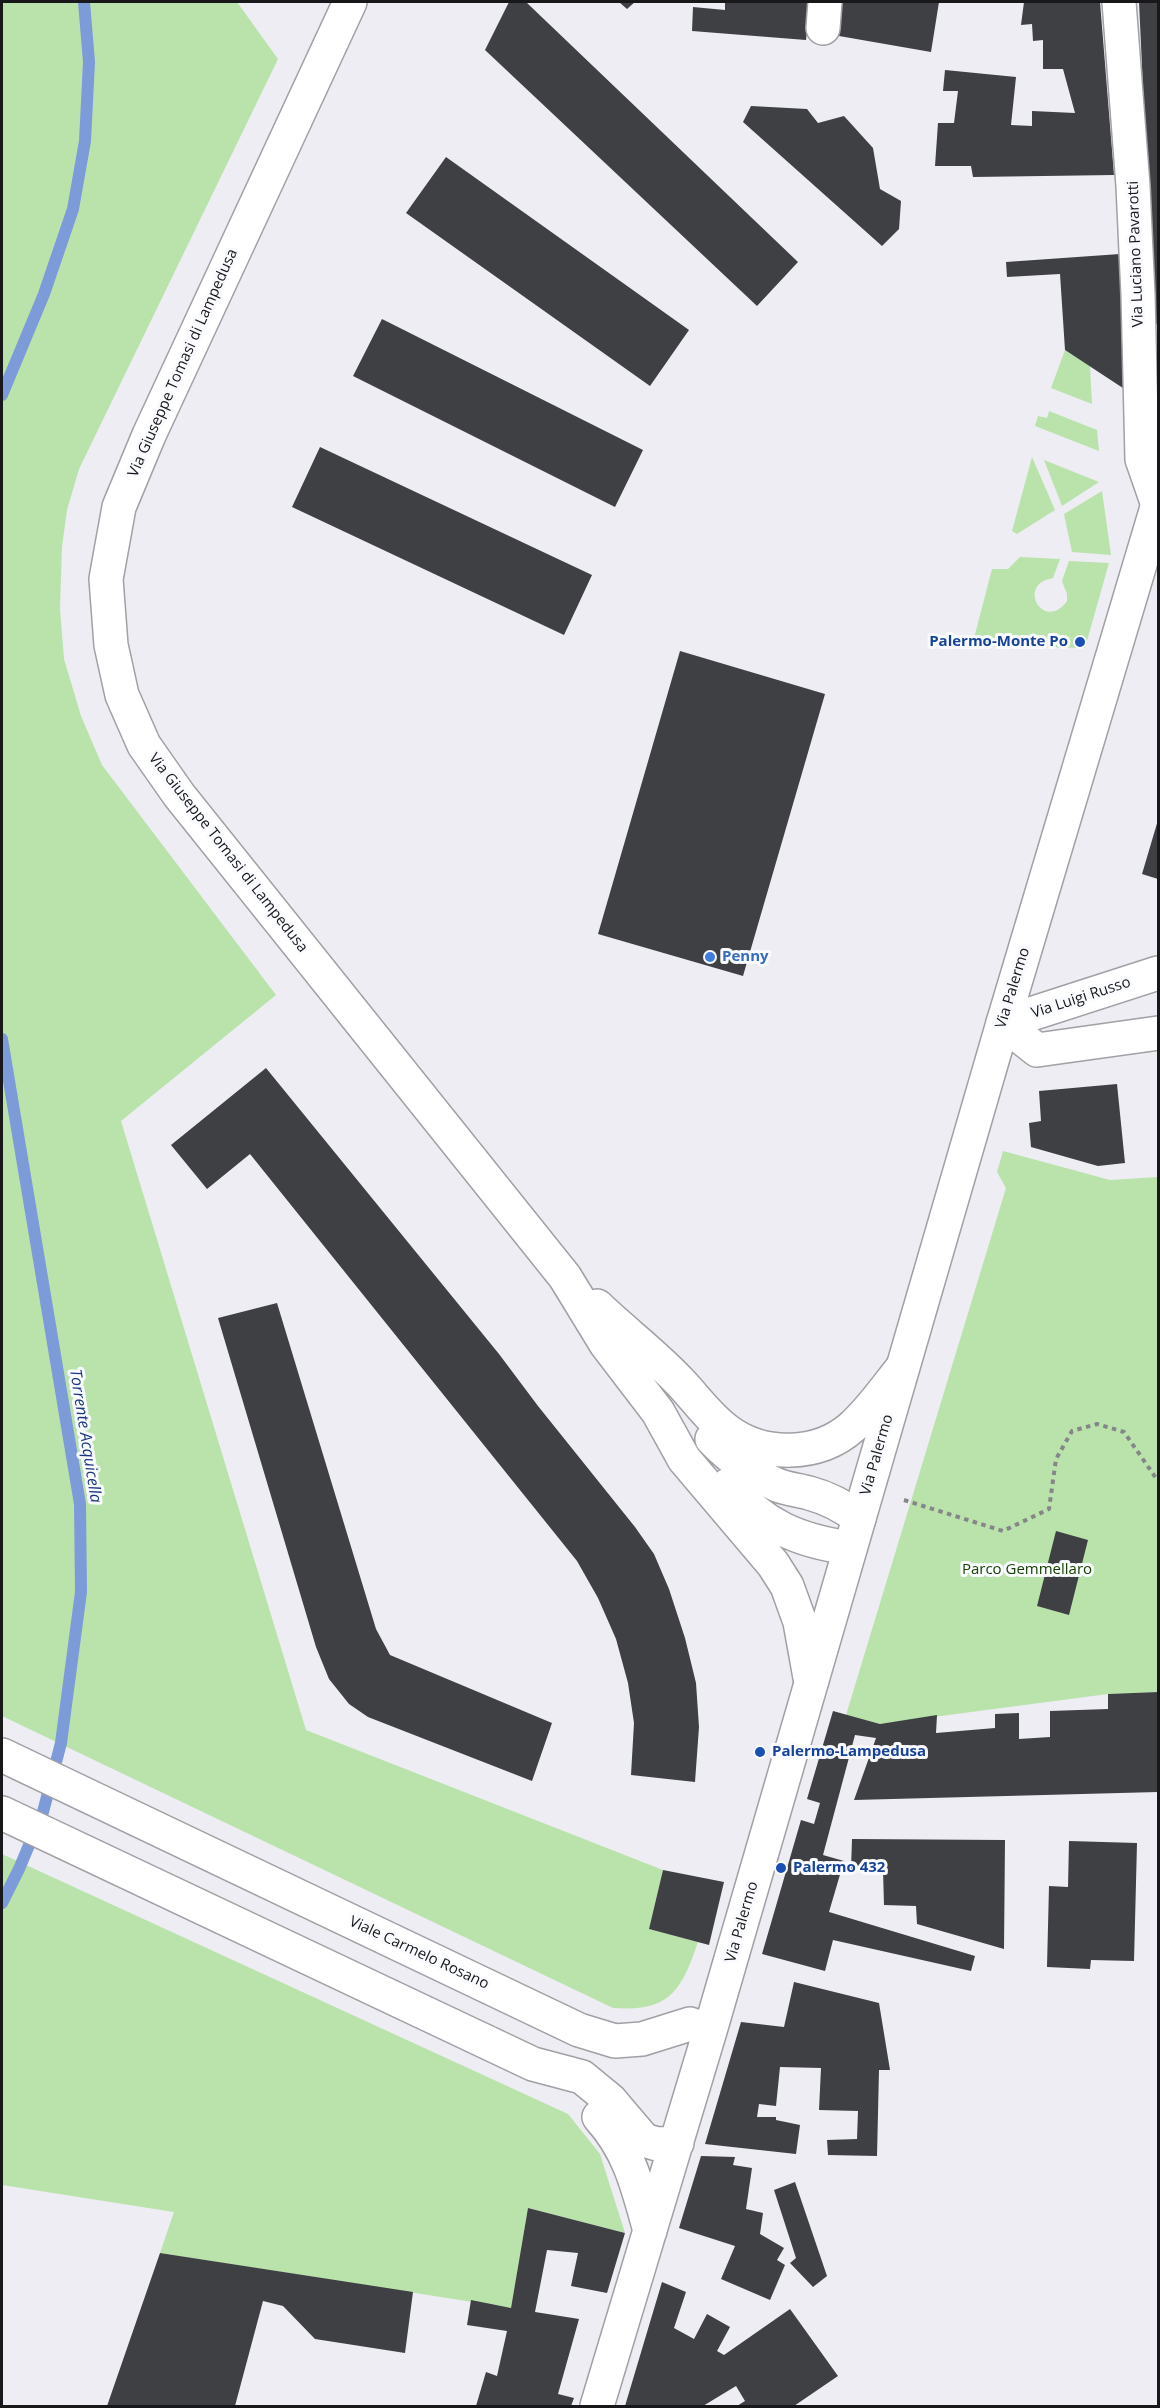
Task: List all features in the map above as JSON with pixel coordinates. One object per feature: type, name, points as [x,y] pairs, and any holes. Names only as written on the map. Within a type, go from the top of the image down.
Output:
[{"type":"main road","name":"Via Giuseppe Tomasi di Lampedusa","points":[[350,2],[148,435],[118,507],[106,579],[111,645],[122,695],[144,745],[179,795],[565,1277]]},
{"type":"main road","name":"Via Luciano Pavarotti","points":[[1119,2],[1134,196],[1142,459],[1158,504]]},
{"type":"main road","name":"Via Palermo","points":[[597,2406],[677,2143],[1003,1023],[1158,504]]},
{"type":"main road","name":"Via Luigi Russo","points":[[1003,1023],[1158,973]]},
{"type":"main road","points":[[1003,1023],[1037,1050],[1158,1033]]},
{"type":"main road","points":[[565,1277],[680,1382],[713,1420],[729,1433],[765,1450],[812,1448],[834,1439],[851,1428],[902,1368]]},
{"type":"main road","points":[[565,1277],[606,1344],[658,1412],[684,1459],[773,1564],[787,1586],[800,1622],[810,1683]]},
{"type":"main road","points":[[623,1331],[676,1398],[730,1458],[778,1485],[840,1504],[854,1533],[801,1538],[773,1525],[738,1497],[700,1452],[658,1412]]},
{"type":"main road","name":"Viale Carmelo Rosano","points":[[2,1755],[579,2030],[615,2041],[642,2039],[690,2025],[710,2031]]},
{"type":"main road","points":[[2,1813],[532,2064],[582,2077],[610,2100],[644,2140],[657,2144],[677,2143]]},
{"type":"main road","points":[[532,2064],[600,2118],[616,2138],[627,2157],[650,2231]]},
{"type":"path","points":[[869,1481],[910,1503],[1003,1531],[1049,1509],[1056,1459],[1072,1431],[1096,1424],[1124,1432],[1158,1481]]},
{"type":"green space","points":[[2,2],[237,2],[278,59],[79,469],[67,510],[62,547],[60,609],[64,659],[81,716],[102,765],[276,995],[121,1121],[306,1730],[663,1870],[649,1929],[698,1942],[686,1974],[679,1985],[660,2002],[648,2006],[613,2008],[2,1716]]},
{"type":"green space","points":[[1065,350],[1090,366],[1092,404],[1051,388]]},
{"type":"green space","points":[[1049,411],[1097,430],[1099,451],[1035,426],[1038,416],[1047,418]]},
{"type":"green space","points":[[1032,457],[1055,510],[1017,534],[1012,531]]},
{"type":"green space","points":[[1044,460],[1099,482],[1062,506]]},
{"type":"green space","points":[[1102,491],[1111,555],[1072,552],[1064,514]]},
{"type":"green space","points":[[1020,557],[1060,559],[1053,578],[1042,582],[1036,589],[1037,604],[1050,612],[1058,609],[1067,601],[1062,581],[1069,561],[1109,563],[1085,648],[972,646],[992,569],[1008,569]]},
{"type":"green space","name":"Parco Gemmellaro","points":[[1003,1151],[1110,1180],[1158,1177],[1158,1692],[1108,1694],[880,1724],[846,1715],[1006,1188],[997,1172]]},
{"type":"green space","points":[[2,1854],[568,2114],[600,2154],[625,2233],[528,2208],[511,2308],[160,2253],[174,2212],[2,2185]]},
{"type":"building","points":[[509,2],[526,2],[798,262],[757,306],[485,50]]},
{"type":"building","points":[[619,2],[635,2],[627,9]]},
{"type":"building","points":[[725,2],[810,2],[806,40],[692,31],[693,7],[725,10]]},
{"type":"building","points":[[842,2],[939,2],[931,52],[839,36]]},
{"type":"building","points":[[1024,2],[1100,2],[1114,175],[973,177],[971,166],[935,166],[938,123],[954,123],[958,91],[943,91],[945,70],[1016,77],[1011,125],[1032,126],[1032,111],[1075,113],[1063,69],[1043,69],[1043,40],[1033,41],[1032,24],[1021,25]]},
{"type":"building","points":[[1139,2],[1158,2],[1158,325],[1154,324]]},
{"type":"building","points":[[751,106],[807,109],[818,123],[844,116],[873,148],[880,189],[901,201],[899,229],[882,246],[743,122]]},
{"type":"building","points":[[446,157],[689,330],[650,386],[406,213]]},
{"type":"building","points":[[1120,254],[1129,392],[1065,350],[1060,274],[1007,277],[1006,262]]},
{"type":"building","points":[[382,319],[643,450],[615,507],[353,376]]},
{"type":"building","points":[[320,447],[592,575],[564,635],[292,507]]},
{"type":"building","points":[[680,651],[825,694],[743,976],[598,934]]},
{"type":"building","points":[[1158,820],[1158,879],[1142,874]]},
{"type":"building","points":[[266,1068],[499,1354],[654,1554],[669,1589],[685,1638],[696,1683],[699,1727],[695,1782],[631,1775],[634,1723],[628,1683],[616,1639],[598,1598],[577,1561],[250,1154],[207,1189],[171,1145]]},
{"type":"building","points":[[1117,1084],[1125,1163],[1098,1166],[1031,1147],[1029,1123],[1041,1121],[1039,1091]]},
{"type":"building","points":[[277,1303],[376,1629],[390,1655],[552,1723],[532,1781],[368,1717],[349,1704],[329,1679],[316,1647],[218,1318]]},
{"type":"building","points":[[1056,1531],[1088,1540],[1069,1615],[1037,1606]]},
{"type":"building","points":[[1158,1692],[1158,1792],[854,1800],[876,1738],[855,1735],[823,1855],[844,1861],[829,1912],[975,1956],[971,1971],[833,1940],[825,1971],[762,1954],[801,1820],[814,1824],[820,1803],[807,1799],[833,1711],[880,1724],[937,1715],[936,1733],[995,1728],[995,1714],[1019,1713],[1019,1739],[1050,1737],[1050,1711],[1108,1709],[1108,1694]]},
{"type":"building","points":[[852,1839],[1005,1840],[1004,1949],[917,1924],[916,1906],[884,1905],[883,1870],[851,1869]]},
{"type":"building","points":[[1069,1841],[1137,1843],[1134,1961],[1091,1960],[1090,1969],[1047,1967],[1049,1886],[1068,1887]]},
{"type":"building","points":[[663,1870],[724,1882],[709,1945],[649,1929]]},
{"type":"building","points":[[794,1982],[879,2003],[890,2070],[879,2070],[877,2156],[828,2155],[827,2140],[857,2139],[858,2111],[819,2110],[821,2068],[780,2067],[776,2106],[759,2104],[757,2117],[776,2117],[776,2120],[800,2125],[796,2154],[705,2144],[741,2022],[784,2027]]},
{"type":"building","points":[[701,2156],[735,2157],[733,2165],[752,2168],[746,2209],[763,2213],[760,2234],[784,2248],[777,2260],[785,2265],[770,2300],[721,2279],[735,2246],[679,2228]]},
{"type":"building","points":[[795,2182],[827,2276],[813,2287],[790,2263],[796,2258],[774,2190]]},
{"type":"building","points":[[528,2208],[625,2233],[607,2293],[571,2286],[578,2253],[547,2250],[535,2312],[579,2319],[558,2394],[574,2398],[571,2406],[476,2406],[486,2372],[497,2376],[507,2331],[467,2325],[471,2300],[511,2308]]},
{"type":"building","points":[[160,2253],[413,2292],[405,2353],[315,2339],[283,2306],[263,2301],[235,2406],[107,2406]]},
{"type":"building","points":[[662,2282],[686,2292],[674,2328],[694,2339],[707,2314],[730,2327],[717,2351],[724,2355],[790,2309],[838,2376],[794,2406],[737,2406],[745,2401],[736,2386],[703,2406],[625,2406]]},
{"type":"waterway","name":"Torrente Acquicella","points":[[2,395],[44,294],[73,209],[85,141],[89,62],[84,2]]},
{"type":"waterway","name":"Torrente Acquicella","points":[[2,1039],[80,1504],[81,1592],[61,1743],[43,1812],[2,1903]]},
{"type":"place","name":"Palermo-Monte Po","points":[[1080,642]]},
{"type":"place","name":"Penny","points":[[710,957]]},
{"type":"place","name":"Palermo-Lampedusa","points":[[760,1752]]},
{"type":"place","name":"Palermo 432","points":[[781,1868]]}]
